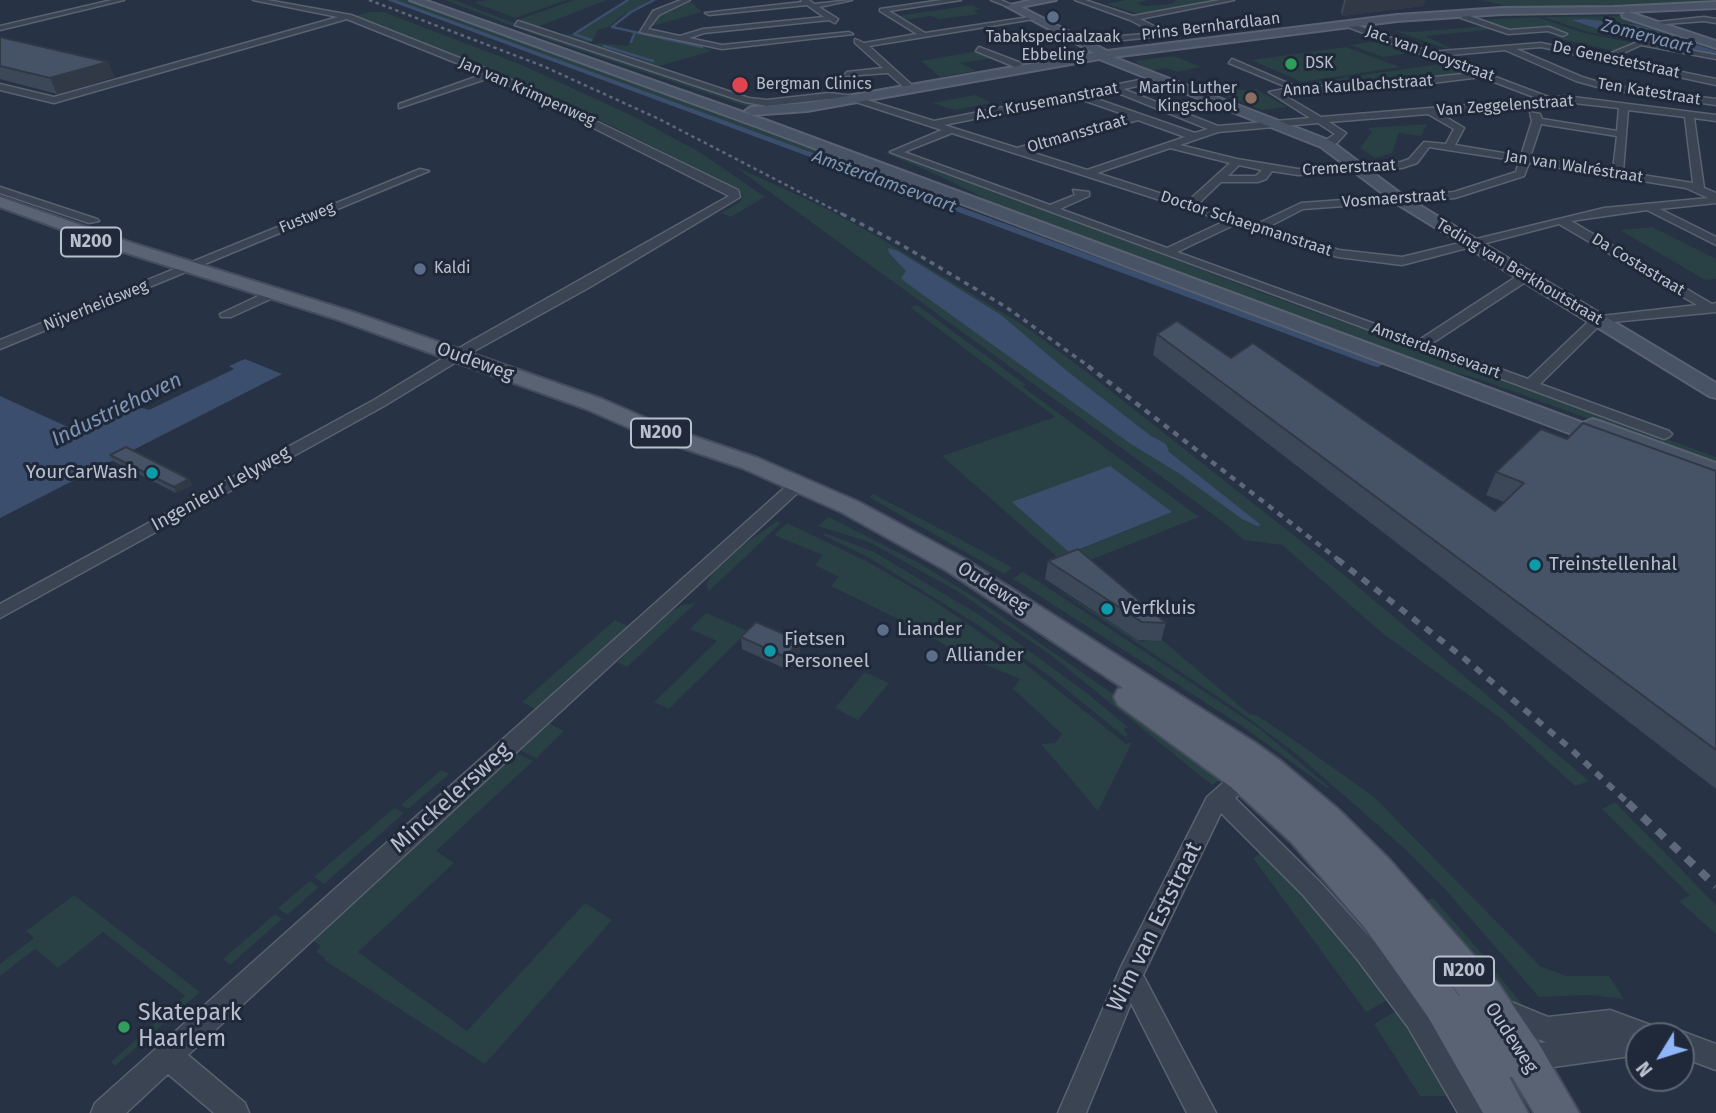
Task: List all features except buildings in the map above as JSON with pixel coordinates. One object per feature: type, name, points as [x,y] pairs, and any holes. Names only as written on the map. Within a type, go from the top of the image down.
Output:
[{"type":"main road","name":"Amsterdamsevaart","points":[[415,0],[939,181],[1007,215],[1716,481]]},
{"type":"main road","name":"Amsterdamsevaart","points":[[438,0],[592,57],[751,111],[773,122]]},
{"type":"main road","points":[[1011,6],[1051,0]]},
{"type":"main road","points":[[1474,1],[1505,13]]},
{"type":"main road","name":"Teding van Berkhoutstraat","points":[[1011,6],[1130,68],[1326,144],[1399,199],[1716,393]]},
{"type":"main road","name":"Prins Bernhardlaan","points":[[773,122],[910,88],[1098,53],[1422,16],[1618,12],[1716,6]]},
{"type":"main road","points":[[1618,12],[1716,45]]},
{"type":"main road","name":"Prins Bernhardlaan","points":[[1351,25],[1505,13]]},
{"type":"main road","name":"Prins Bernhardlaan","points":[[751,111],[860,101],[1098,53]]},
{"type":"main road","name":"Prins Bernhardlaan","points":[[773,122],[807,107]]},
{"type":"main road","name":"Oudeweg","points":[[0,202],[69,231]]},
{"type":"main road","name":"Oudeweg","points":[[0,211],[185,269],[449,361],[657,442],[793,489],[982,596],[1235,776],[1319,849],[1409,957],[1467,1043],[1507,1113]]},
{"type":"main road","name":"Amsterdamsevaart","points":[[1369,350],[1480,384],[1716,471]]},
{"type":"main road","name":"Oudeweg","points":[[1235,776],[1307,801],[1377,870],[1412,907],[1484,996],[1558,1113]]},
{"type":"main road","points":[[1409,957],[1440,974],[1497,1052],[1507,1057],[1525,1058]]},
{"type":"street","points":[[1,26],[109,0]]},
{"type":"street","points":[[1,26],[121,0]]},
{"type":"street","name":"Jan van Krimpenweg","points":[[256,0],[348,17],[492,74],[734,192],[735,197],[449,361]]},
{"type":"street","points":[[687,0],[656,13],[643,30],[727,47],[849,34]]},
{"type":"street","points":[[709,13],[849,0]]},
{"type":"street","points":[[923,35],[882,10],[958,0]]},
{"type":"street","points":[[993,0],[1011,6]]},
{"type":"street","points":[[1078,0],[1133,18],[1163,34],[1098,53]]},
{"type":"street","points":[[1133,18],[1231,0]]},
{"type":"street","points":[[809,3],[832,18],[910,88]]},
{"type":"street","points":[[701,6],[725,29]]},
{"type":"street","points":[[1464,16],[1508,32],[1527,31]]},
{"type":"street","points":[[0,87],[54,100],[348,17]]},
{"type":"street","points":[[678,38],[699,32],[832,18]]},
{"type":"street","points":[[863,45],[1035,18]]},
{"type":"street","points":[[1652,23],[1704,19],[1716,21]]},
{"type":"street","points":[[518,23],[748,100],[767,103],[829,96],[860,101]]},
{"type":"street","name":"Jac. van Looystraat","points":[[1351,25],[1552,100]]},
{"type":"street","points":[[0,36],[14,32],[1,26]]},
{"type":"street","points":[[955,30],[1018,65]]},
{"type":"street","points":[[1606,58],[1640,43],[1716,57]]},
{"type":"street","name":"De Genestetstraat","points":[[1432,54],[1541,45],[1716,82]]},
{"type":"street","name":"Ten Katestraat","points":[[1504,48],[1579,79],[1616,89],[1716,102]]},
{"type":"street","points":[[1232,61],[1298,89]]},
{"type":"street","points":[[1626,70],[1638,65]]},
{"type":"street","points":[[847,74],[890,70]]},
{"type":"street","points":[[402,106],[492,74]]},
{"type":"street","name":"Anna Kaulbachstraat","points":[[1322,121],[1273,92],[1298,89],[1312,91],[1485,74]]},
{"type":"street","points":[[1579,79],[1606,77]]},
{"type":"street","name":"A.C. Krusemanstraat","points":[[934,124],[1160,79]]},
{"type":"street","points":[[1113,88],[1217,129]]},
{"type":"street","points":[[1077,95],[1193,136]]},
{"type":"street","name":"Van Zeggelenstraat","points":[[1217,129],[1576,99],[1624,106],[1689,120],[1716,129]]},
{"type":"street","name":"Doctor Schaepmanstraat","points":[[860,101],[1329,251],[1402,261],[1561,220],[1647,206],[1716,199]]},
{"type":"street","points":[[1511,104],[1537,116],[1526,159]]},
{"type":"street","points":[[1618,174],[1624,106]]},
{"type":"street","points":[[1431,112],[1459,128],[1449,147]]},
{"type":"street","name":"Oltmansstraat","points":[[1017,150],[1137,117]]},
{"type":"street","name":"Van Zeggelenstraat","points":[[1689,120],[1716,118]]},
{"type":"street","points":[[1689,120],[1699,187],[1716,199]]},
{"type":"street","points":[[1322,121],[1341,133],[1334,141],[1326,144]]},
{"type":"street","points":[[1537,121],[1621,134]]},
{"type":"street","points":[[1087,173],[1217,129]]},
{"type":"street","name":"A.C. Krusemanstraat","points":[[896,151],[951,130]]},
{"type":"street","name":"Cremerstraat","points":[[1237,162],[1298,172],[1402,166],[1413,161],[1427,144],[1449,147]]},
{"type":"street","points":[[1170,145],[1237,162]]},
{"type":"street","name":"Jan van Walréstraat","points":[[1449,147],[1699,187]]},
{"type":"street","name":"Amsterdamsevaart","points":[[896,151],[898,154],[1664,434]]},
{"type":"street","name":"Vosmaerstraat","points":[[1257,228],[1301,206],[1455,195],[1520,174],[1526,159]]},
{"type":"street","points":[[1189,206],[1237,162]]},
{"type":"street","points":[[1220,179],[1258,179],[1269,168]]},
{"type":"street","name":"Fustweg","points":[[185,269],[424,171]]},
{"type":"street","points":[[0,190],[93,221],[69,231]]},
{"type":"street","points":[[1050,209],[1085,194],[1077,192]]},
{"type":"street","points":[[1647,206],[1716,242]]},
{"type":"street","name":"Da Costastraat","points":[[1561,220],[1714,308]]},
{"type":"street","points":[[1167,252],[1234,221]]},
{"type":"street","name":"Nijverheidsweg","points":[[0,345],[185,269]]},
{"type":"street","points":[[1420,345],[1526,276]]},
{"type":"street","points":[[226,314],[264,297]]},
{"type":"street","points":[[1530,385],[1598,320],[1714,308]]},
{"type":"street","name":"Ingenieur Lelyweg","points":[[0,612],[449,361]]},
{"type":"street","name":"Minckelersweg","points":[[105,1113],[793,489]]},
{"type":"street","name":"Wim van Eststraat","points":[[1072,1113],[1130,975],[1209,815],[1235,776]]},
{"type":"street","name":"Oudeweg","points":[[1235,776],[1277,852],[1366,951],[1417,1018],[1474,1113]]},
{"type":"street","points":[[1130,975],[1202,1113]]},
{"type":"street","points":[[1484,996],[1516,1019],[1548,1030],[1609,1023],[1625,1029]]},
{"type":"street","points":[[1525,1058],[1625,1044]]},
{"type":"street","points":[[1695,1049],[1716,1057]]},
{"type":"street","points":[[168,1056],[235,1113]]},
{"type":"green space","points":[[394,0],[408,0],[907,184],[900,187]]},
{"type":"green space","points":[[445,0],[454,0],[525,27],[770,106],[748,107],[546,39]]},
{"type":"green space","points":[[567,0],[515,18],[473,2]]},
{"type":"green space","points":[[574,0],[607,0],[537,27],[518,20]]},
{"type":"green space","points":[[627,0],[651,0],[620,17],[610,26],[598,30],[593,41],[585,43],[560,35],[573,34]]},
{"type":"green space","points":[[1126,0],[1148,0],[1137,3],[1145,6],[1171,4],[1177,1],[1174,0],[1224,0],[1185,7],[1177,5],[1182,7],[1142,15],[1107,4]]},
{"type":"green space","points":[[1482,0],[1716,1],[1546,8],[1509,7]]},
{"type":"green space","points":[[684,2],[691,2],[702,12],[649,27],[663,11]]},
{"type":"green space","points":[[972,5],[981,9],[973,10],[979,14],[904,20],[897,16]]},
{"type":"green space","points":[[384,12],[522,65],[631,115],[701,153],[765,197],[731,217],[721,213],[740,202],[743,195],[737,189],[612,126],[489,69],[354,16]]},
{"type":"green space","points":[[1621,16],[1716,48],[1716,51],[1638,25],[1586,19],[1574,21],[1619,36],[1716,57],[1588,32],[1543,17]]},
{"type":"green space","points":[[1537,17],[1584,33],[1634,43],[1616,51],[1550,37],[1568,35],[1545,27],[1506,31],[1475,20]]},
{"type":"green space","points":[[1486,26],[1496,29],[1425,36],[1453,49],[1395,31],[1414,32]]},
{"type":"green space","points":[[635,32],[712,51],[656,67],[591,45],[600,43],[627,46]]},
{"type":"green space","points":[[1377,41],[1409,53],[1383,57],[1350,45]]},
{"type":"green space","points":[[1346,47],[1400,67],[1302,82],[1251,60]]},
{"type":"green space","points":[[978,51],[993,58],[960,63],[976,71],[940,77],[921,61]]},
{"type":"green space","points":[[1174,56],[1201,67],[1177,72],[1166,68],[1150,71],[1134,61]]},
{"type":"green space","points":[[1447,63],[1460,68],[1454,69],[1463,73],[1450,77],[1328,88],[1314,82]]},
{"type":"green space","points":[[1256,89],[1287,107],[1262,110],[1216,92]]},
{"type":"green space","points":[[975,95],[992,103],[955,110],[932,103]]},
{"type":"green space","points":[[1427,124],[1421,136],[1399,133],[1392,153],[1375,158],[1360,148],[1372,132],[1367,128]]},
{"type":"green space","points":[[871,147],[1257,291],[1716,457],[1716,463],[1482,380],[1403,358],[1011,212],[942,177]]},
{"type":"green space","points":[[734,166],[821,206],[875,235],[1026,327],[1344,575],[1589,781],[1575,786],[1499,717],[1382,633],[1282,545],[1244,540],[1222,521]]},
{"type":"green space","points":[[1652,227],[1716,259],[1716,279],[1705,280],[1620,230]]},
{"type":"green space","points":[[917,305],[1199,517],[1083,563],[1064,563],[942,456],[1055,417],[910,307]],"holes":[[[1013,502],[1171,512],[1071,553]]]},
{"type":"green space","points":[[873,494],[1013,568],[1004,574],[869,497]]},
{"type":"green space","points":[[829,517],[919,563],[974,597],[1123,701],[1220,780],[1212,785],[1052,656],[957,591],[869,542],[818,526]]},
{"type":"green space","points":[[777,521],[781,523],[708,592],[707,584],[712,574],[746,543]]},
{"type":"green space","points":[[787,523],[866,561],[928,597],[1019,659],[1126,744],[1132,742],[1098,811],[1041,744],[1055,743],[1062,734],[1013,689],[1020,679],[947,649],[947,646],[906,623],[831,586],[839,577],[815,565],[823,555],[776,536]]},
{"type":"green space","points":[[825,533],[874,552],[981,616],[1083,690],[1128,727],[1123,730],[1128,734],[1125,737],[1052,678],[975,623],[868,557],[823,535]]},
{"type":"green space","points":[[1022,572],[1259,728],[1329,787],[1245,728],[1013,579]]},
{"type":"green space","points":[[1043,580],[1142,642],[1160,638],[1249,714],[1258,716],[1373,796],[1540,966],[1566,976],[1609,976],[1624,999],[1590,995],[1539,997],[1444,888],[1405,849],[1299,756],[1236,709]]},
{"type":"green space","points":[[696,603],[627,667],[617,662],[669,613],[682,605]]},
{"type":"green space","points":[[706,613],[748,631],[669,709],[654,702],[717,641],[690,629]]},
{"type":"green space","points":[[615,620],[628,626],[626,631],[535,709],[522,702]]},
{"type":"green space","points":[[865,672],[889,683],[858,720],[835,708]]},
{"type":"green space","points":[[549,723],[564,731],[536,758],[519,750]]},
{"type":"green space","points":[[516,753],[533,761],[436,851],[454,863],[358,952],[467,1031],[585,903],[612,920],[485,1064],[324,960],[325,958],[316,952],[321,946],[311,939]]},
{"type":"green space","points":[[441,770],[449,774],[408,809],[401,805]]},
{"type":"green space","points":[[1615,802],[1716,905],[1716,934],[1679,901],[1690,895],[1602,809]]},
{"type":"green space","points":[[394,808],[404,813],[324,884],[314,877]]},
{"type":"green space","points":[[1267,850],[1393,997],[1366,1012],[1253,858]]},
{"type":"green space","points":[[310,881],[319,887],[287,915],[278,908]]},
{"type":"green space","points":[[74,895],[200,992],[115,1066],[111,1062],[185,996],[103,932],[58,968],[35,949],[0,976],[0,964],[34,938],[26,931]]},
{"type":"green space","points":[[1433,898],[1528,1012],[1522,1011],[1481,978],[1427,900]]},
{"type":"green space","points":[[275,914],[282,919],[230,965],[223,959]]},
{"type":"green space","points":[[1401,1008],[1454,1096],[1420,1096],[1374,1024]]},
{"type":"water","name":"Zomervaart","points":[[1586,19],[1638,25],[1716,51],[1716,56],[1619,36],[1571,20]]},
{"type":"water","points":[[888,248],[898,251],[1001,315],[1067,371],[1151,436],[1166,444],[1169,452],[1261,525],[1257,526],[1242,519],[1180,474],[1131,444],[908,284],[901,278],[906,271],[889,253]]},
{"type":"water","points":[[245,359],[282,374],[0,518],[0,396],[81,433],[136,406],[149,410],[234,369],[229,366]]},
{"type":"water","points":[[1110,466],[1172,512],[1070,553],[1012,502]]},
{"type":"waterway","name":"Amsterdamsevaart","points":[[390,0],[1378,363]]},
{"type":"waterway","points":[[591,40],[574,34],[628,0]]},
{"type":"waterway","points":[[635,32],[612,27],[631,12],[654,0]]},
{"type":"waterway","points":[[631,42],[635,32]]},
{"type":"waterway","points":[[635,32],[702,47]]},
{"type":"waterway","points":[[604,46],[653,61]]},
{"type":"railway","points":[[369,0],[543,66],[659,119],[846,216]]},
{"type":"railway","points":[[842,214],[900,244],[1006,307],[1091,368]]},
{"type":"railway","points":[[1088,366],[1340,561]]},
{"type":"railway","points":[[1337,559],[1465,659],[1571,749],[1630,805]]},
{"type":"railway","points":[[1628,803],[1716,886]]},
{"type":"place","name":"Tabakspeciaalzaak Ebbeling","points":[[1053,17]]},
{"type":"place","name":"DSK","points":[[1291,64]]},
{"type":"place","name":"Bergman Clinics","points":[[740,85]]},
{"type":"place","name":"Martin Luther Kingschool","points":[[1251,98]]},
{"type":"place","name":"Kaldi","points":[[420,269]]},
{"type":"place","name":"YourCarWash","points":[[152,473]]},
{"type":"place","name":"Treinstellenhal","points":[[1535,565]]},
{"type":"place","name":"Verfkluis","points":[[1107,609]]},
{"type":"place","name":"Liander","points":[[883,630]]},
{"type":"place","name":"Fietsen Personeel","points":[[770,651]]},
{"type":"place","name":"Alliander","points":[[932,656]]},
{"type":"place","name":"Skatepark Haarlem","points":[[124,1027]]},
{"type":"water label","name":"Industriehaven","points":[[117,410]]}]
